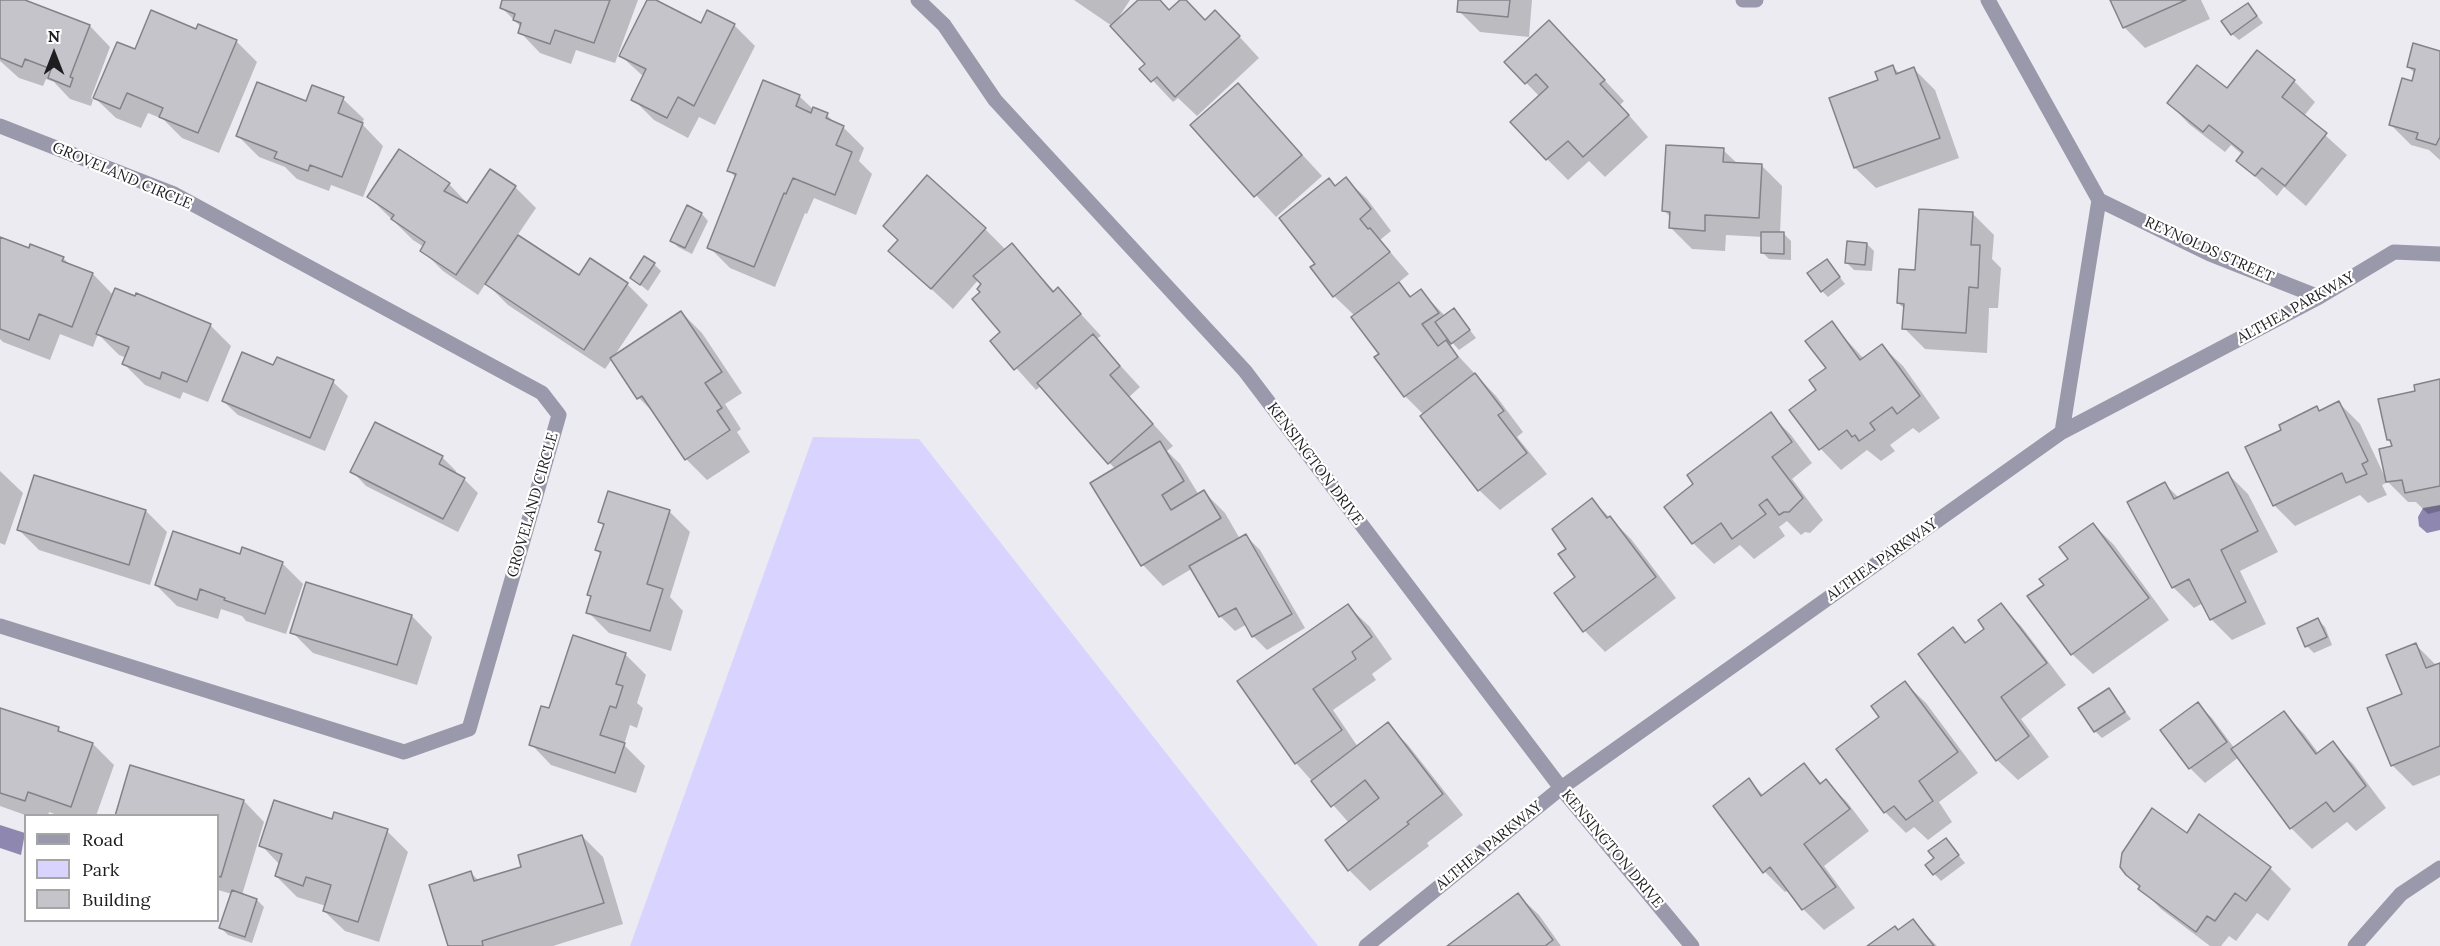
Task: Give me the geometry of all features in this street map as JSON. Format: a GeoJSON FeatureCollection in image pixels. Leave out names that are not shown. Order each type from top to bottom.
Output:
{"type":"FeatureCollection","features":[{"type":"Feature","properties":{"kind":"street","name":"KENSINGTON DRIVE"},"geometry":{"type":"LineString","coordinates":[[918,0],[944,25],[994,100],[1245,371],[1561,788],[1692,946]]}},
{"type":"Feature","properties":{"kind":"street"},"geometry":{"type":"LineString","coordinates":[[1743,0],[1756,0]]}},
{"type":"Feature","properties":{"kind":"street"},"geometry":{"type":"LineString","coordinates":[[1988,0],[2099,200],[2062,432]]}},
{"type":"Feature","properties":{"kind":"street","name":"GROVELAND CIRCLE"},"geometry":{"type":"LineString","coordinates":[[0,126],[174,194],[542,393],[559,415],[469,729],[404,752],[0,626]]}},
{"type":"Feature","properties":{"kind":"street","name":"REYNOLDS STREET"},"geometry":{"type":"LineString","coordinates":[[2099,200],[2210,254],[2319,297]]}},
{"type":"Feature","properties":{"kind":"street","name":"ALTHEA PARKWAY"},"geometry":{"type":"LineString","coordinates":[[1366,946],[1561,788],[2062,432],[2319,297],[2394,252],[2440,254]]}},
{"type":"Feature","properties":{"kind":"street"},"geometry":{"type":"LineString","coordinates":[[2355,946],[2401,894],[2440,868]]}},
{"type":"Feature","properties":{"kind":"green space"},"geometry":{"type":"Polygon","coordinates":[[[813,437],[919,439],[1318,946],[630,946],[813,437]]]}},
{"type":"Feature","properties":{"kind":"shaded area"},"geometry":{"type":"Polygon","coordinates":[[[2440,505],[2440,530],[2427,533],[2419,526],[2418,517],[2423,508],[2440,505]]]}},
{"type":"Feature","properties":{"kind":"shaded area"},"geometry":{"type":"Polygon","coordinates":[[[0,825],[24,833],[21,855],[0,848],[0,825]]]}},
{"type":"Feature","properties":{"kind":"building"},"geometry":{"type":"Polygon","coordinates":[[[0,0],[25,0],[90,25],[70,77],[73,78],[70,87],[48,78],[51,69],[25,59],[22,67],[0,58],[0,0]]]}},
{"type":"Feature","properties":{"kind":"building"},"geometry":{"type":"Polygon","coordinates":[[[502,0],[610,0],[594,43],[555,30],[550,44],[518,33],[521,23],[513,20],[515,14],[500,8],[502,0]]]}},
{"type":"Feature","properties":{"kind":"building"},"geometry":{"type":"Polygon","coordinates":[[[647,0],[656,0],[701,23],[707,10],[735,24],[694,106],[678,97],[667,118],[631,100],[646,69],[619,56],[647,0]]]}},
{"type":"Feature","properties":{"kind":"building"},"geometry":{"type":"Polygon","coordinates":[[[1138,0],[1160,0],[1169,10],[1180,0],[1186,0],[1205,20],[1215,10],[1240,36],[1175,97],[1157,77],[1151,82],[1139,69],[1145,64],[1110,26],[1138,0]]]}},
{"type":"Feature","properties":{"kind":"building"},"geometry":{"type":"Polygon","coordinates":[[[1458,0],[1510,0],[1508,17],[1457,12],[1458,0]]]}},
{"type":"Feature","properties":{"kind":"building"},"geometry":{"type":"Polygon","coordinates":[[[2110,0],[2186,0],[2123,28],[2110,0]]]}},
{"type":"Feature","properties":{"kind":"building"},"geometry":{"type":"Polygon","coordinates":[[[2248,3],[2257,16],[2231,35],[2221,21],[2248,3]]]}},
{"type":"Feature","properties":{"kind":"building"},"geometry":{"type":"Polygon","coordinates":[[[151,10],[196,29],[198,24],[237,40],[198,133],[159,117],[163,108],[127,93],[120,109],[93,98],[117,42],[135,49],[151,10]]]}},
{"type":"Feature","properties":{"kind":"building"},"geometry":{"type":"Polygon","coordinates":[[[1549,20],[1605,80],[1600,84],[1629,115],[1583,157],[1568,141],[1546,160],[1510,122],[1548,87],[1536,74],[1525,84],[1504,62],[1549,20]]]}},
{"type":"Feature","properties":{"kind":"building"},"geometry":{"type":"Polygon","coordinates":[[[2413,43],[2440,51],[2440,137],[2436,145],[2416,139],[2418,133],[2389,125],[2402,78],[2412,81],[2415,69],[2407,67],[2413,43]]]}},
{"type":"Feature","properties":{"kind":"building"},"geometry":{"type":"Polygon","coordinates":[[[2257,50],[2295,80],[2282,97],[2327,133],[2285,186],[2262,168],[2255,176],[2236,161],[2243,152],[2209,125],[2203,132],[2167,103],[2197,65],[2227,88],[2257,50]]]}},
{"type":"Feature","properties":{"kind":"building"},"geometry":{"type":"Polygon","coordinates":[[[1893,65],[1896,74],[1914,67],[1940,138],[1854,168],[1829,98],[1878,80],[1875,72],[1893,65]]]}},
{"type":"Feature","properties":{"kind":"building"},"geometry":{"type":"Polygon","coordinates":[[[763,80],[800,95],[796,106],[811,113],[813,107],[828,113],[826,118],[844,126],[836,145],[852,152],[835,195],[793,178],[786,194],[784,193],[754,267],[707,248],[736,174],[727,171],[763,80]]]}},
{"type":"Feature","properties":{"kind":"building"},"geometry":{"type":"Polygon","coordinates":[[[257,82],[306,101],[312,85],[344,97],[338,113],[363,123],[342,177],[310,165],[308,171],[274,158],[277,152],[236,136],[257,82]]]}},
{"type":"Feature","properties":{"kind":"building"},"geometry":{"type":"Polygon","coordinates":[[[1238,83],[1302,155],[1254,197],[1190,125],[1238,83]]]}},
{"type":"Feature","properties":{"kind":"building"},"geometry":{"type":"Polygon","coordinates":[[[1666,145],[1724,148],[1723,162],[1762,164],[1759,218],[1705,215],[1705,231],[1669,228],[1670,212],[1662,211],[1666,145]]]}},
{"type":"Feature","properties":{"kind":"building"},"geometry":{"type":"Polygon","coordinates":[[[399,149],[450,183],[444,191],[467,203],[490,169],[516,186],[456,275],[420,251],[425,242],[391,219],[394,215],[367,197],[399,149]]]}},
{"type":"Feature","properties":{"kind":"building"},"geometry":{"type":"Polygon","coordinates":[[[927,175],[986,228],[931,289],[888,251],[898,240],[883,226],[927,175]]]}},
{"type":"Feature","properties":{"kind":"building"},"geometry":{"type":"Polygon","coordinates":[[[1346,177],[1371,209],[1360,219],[1390,252],[1333,297],[1310,267],[1315,264],[1279,218],[1329,178],[1335,186],[1346,177]]]}},
{"type":"Feature","properties":{"kind":"building"},"geometry":{"type":"Polygon","coordinates":[[[687,205],[702,213],[685,248],[670,241],[687,205]]]}},
{"type":"Feature","properties":{"kind":"building"},"geometry":{"type":"Polygon","coordinates":[[[1919,209],[1973,212],[1971,245],[1980,245],[1978,288],[1969,287],[1966,333],[1902,329],[1904,304],[1897,303],[1899,269],[1915,270],[1919,209]]]}},
{"type":"Feature","properties":{"kind":"building"},"geometry":{"type":"Polygon","coordinates":[[[1761,232],[1784,232],[1784,254],[1761,253],[1761,232]]]}},
{"type":"Feature","properties":{"kind":"building"},"geometry":{"type":"Polygon","coordinates":[[[518,235],[579,275],[590,258],[628,283],[584,350],[485,284],[518,235]]]}},
{"type":"Feature","properties":{"kind":"building"},"geometry":{"type":"Polygon","coordinates":[[[0,237],[29,248],[30,244],[64,257],[62,261],[93,273],[72,327],[39,314],[29,340],[0,329],[0,237]]]}},
{"type":"Feature","properties":{"kind":"building"},"geometry":{"type":"Polygon","coordinates":[[[1847,241],[1867,243],[1865,265],[1845,263],[1847,241]]]}},
{"type":"Feature","properties":{"kind":"building"},"geometry":{"type":"Polygon","coordinates":[[[1012,243],[1053,292],[1058,287],[1081,314],[1014,370],[990,341],[1000,332],[972,299],[980,292],[977,289],[981,284],[973,276],[1012,243]]]}},
{"type":"Feature","properties":{"kind":"building"},"geometry":{"type":"Polygon","coordinates":[[[644,256],[655,263],[640,285],[630,278],[644,256]]]}},
{"type":"Feature","properties":{"kind":"building"},"geometry":{"type":"Polygon","coordinates":[[[1827,259],[1840,277],[1821,292],[1807,273],[1827,259]]]}},
{"type":"Feature","properties":{"kind":"building"},"geometry":{"type":"Polygon","coordinates":[[[1399,282],[1410,297],[1421,289],[1439,313],[1422,324],[1438,346],[1446,340],[1458,357],[1404,397],[1374,357],[1379,354],[1351,317],[1399,282]]]}},
{"type":"Feature","properties":{"kind":"building"},"geometry":{"type":"Polygon","coordinates":[[[115,288],[135,296],[136,293],[211,324],[187,382],[162,372],[160,379],[122,364],[129,347],[96,334],[115,288]]]}},
{"type":"Feature","properties":{"kind":"building"},"geometry":{"type":"Polygon","coordinates":[[[1454,308],[1470,330],[1451,344],[1435,322],[1454,308]]]}},
{"type":"Feature","properties":{"kind":"building"},"geometry":{"type":"Polygon","coordinates":[[[681,311],[722,372],[705,383],[722,408],[717,411],[730,430],[685,460],[642,396],[637,399],[610,358],[681,311]]]}},
{"type":"Feature","properties":{"kind":"building"},"geometry":{"type":"Polygon","coordinates":[[[1832,321],[1860,360],[1882,344],[1920,396],[1897,414],[1892,407],[1870,423],[1875,430],[1859,441],[1847,430],[1819,450],[1789,410],[1816,390],[1809,380],[1826,368],[1805,341],[1832,321]]]}},
{"type":"Feature","properties":{"kind":"building"},"geometry":{"type":"Polygon","coordinates":[[[1093,334],[1120,366],[1110,375],[1153,424],[1108,464],[1037,383],[1093,334]]]}},
{"type":"Feature","properties":{"kind":"building"},"geometry":{"type":"Polygon","coordinates":[[[242,352],[273,365],[277,357],[334,380],[310,438],[222,401],[242,352]]]}},
{"type":"Feature","properties":{"kind":"building"},"geometry":{"type":"Polygon","coordinates":[[[1475,373],[1504,411],[1498,415],[1527,453],[1478,491],[1420,416],[1475,373]]]}},
{"type":"Feature","properties":{"kind":"building"},"geometry":{"type":"Polygon","coordinates":[[[2440,379],[2440,486],[2405,493],[2402,480],[2386,482],[2379,449],[2392,446],[2390,440],[2387,440],[2378,399],[2415,391],[2414,385],[2440,379]]]}},
{"type":"Feature","properties":{"kind":"building"},"geometry":{"type":"Polygon","coordinates":[[[2339,401],[2368,461],[2362,464],[2367,474],[2346,483],[2342,473],[2273,506],[2245,447],[2281,430],[2279,425],[2317,406],[2319,411],[2339,401]]]}},
{"type":"Feature","properties":{"kind":"building"},"geometry":{"type":"Polygon","coordinates":[[[1771,412],[1792,442],[1772,457],[1803,498],[1789,512],[1779,515],[1767,499],[1759,505],[1766,514],[1732,539],[1721,523],[1692,544],[1664,507],[1693,484],[1687,475],[1771,412]]]}},
{"type":"Feature","properties":{"kind":"building"},"geometry":{"type":"Polygon","coordinates":[[[375,422],[443,456],[439,464],[465,478],[443,519],[350,472],[375,422]]]}},
{"type":"Feature","properties":{"kind":"building"},"geometry":{"type":"Polygon","coordinates":[[[1160,441],[1184,481],[1162,495],[1171,510],[1204,490],[1221,518],[1141,566],[1090,483],[1160,441]]]}},
{"type":"Feature","properties":{"kind":"building"},"geometry":{"type":"Polygon","coordinates":[[[2228,472],[2258,531],[2221,550],[2246,602],[2210,620],[2189,579],[2172,588],[2127,502],[2165,482],[2174,499],[2228,472]]]}},
{"type":"Feature","properties":{"kind":"building"},"geometry":{"type":"Polygon","coordinates":[[[34,475],[146,510],[129,565],[17,530],[34,475]]]}},
{"type":"Feature","properties":{"kind":"building"},"geometry":{"type":"Polygon","coordinates":[[[608,491],[670,510],[647,584],[663,589],[650,631],[586,613],[591,596],[587,595],[601,552],[595,550],[604,524],[598,522],[608,491]]]}},
{"type":"Feature","properties":{"kind":"building"},"geometry":{"type":"Polygon","coordinates":[[[1592,498],[1607,518],[1610,516],[1656,577],[1583,632],[1554,593],[1575,577],[1558,554],[1566,549],[1552,529],[1592,498]]]}},
{"type":"Feature","properties":{"kind":"building"},"geometry":{"type":"Polygon","coordinates":[[[2093,523],[2149,598],[2071,655],[2027,596],[2044,585],[2039,579],[2068,559],[2059,547],[2093,523]]]}},
{"type":"Feature","properties":{"kind":"building"},"geometry":{"type":"Polygon","coordinates":[[[173,531],[240,554],[242,547],[283,562],[265,614],[200,589],[197,600],[155,585],[173,531]]]}},
{"type":"Feature","properties":{"kind":"building"},"geometry":{"type":"Polygon","coordinates":[[[1246,534],[1292,614],[1252,637],[1236,608],[1219,617],[1189,566],[1246,534]]]}},
{"type":"Feature","properties":{"kind":"building"},"geometry":{"type":"Polygon","coordinates":[[[306,582],[412,615],[397,665],[290,633],[306,582]]]}},
{"type":"Feature","properties":{"kind":"building"},"geometry":{"type":"Polygon","coordinates":[[[2001,603],[2047,663],[2001,697],[2029,736],[1996,761],[1918,654],[1953,627],[1965,643],[1984,629],[1978,620],[2001,603]]]}},
{"type":"Feature","properties":{"kind":"building"},"geometry":{"type":"Polygon","coordinates":[[[1348,604],[1372,637],[1352,652],[1356,659],[1313,689],[1342,730],[1295,764],[1237,681],[1348,604]]]}},
{"type":"Feature","properties":{"kind":"building"},"geometry":{"type":"Polygon","coordinates":[[[2318,618],[2327,637],[2305,647],[2297,628],[2318,618]]]}},
{"type":"Feature","properties":{"kind":"building"},"geometry":{"type":"Polygon","coordinates":[[[573,635],[626,653],[616,684],[623,686],[616,708],[610,706],[600,735],[625,743],[615,773],[529,745],[541,706],[549,708],[573,635]]]}},
{"type":"Feature","properties":{"kind":"building"},"geometry":{"type":"Polygon","coordinates":[[[2416,643],[2426,668],[2440,663],[2440,746],[2391,766],[2367,708],[2402,694],[2386,655],[2416,643]]]}},
{"type":"Feature","properties":{"kind":"building"},"geometry":{"type":"Polygon","coordinates":[[[1905,681],[1958,752],[1919,781],[1933,801],[1906,820],[1894,806],[1884,813],[1836,749],[1879,717],[1871,706],[1905,681]]]}},
{"type":"Feature","properties":{"kind":"building"},"geometry":{"type":"Polygon","coordinates":[[[2109,688],[2125,712],[2094,732],[2078,708],[2109,688]]]}},
{"type":"Feature","properties":{"kind":"building"},"geometry":{"type":"Polygon","coordinates":[[[2198,702],[2227,742],[2189,769],[2160,730],[2198,702]]]}},
{"type":"Feature","properties":{"kind":"building"},"geometry":{"type":"Polygon","coordinates":[[[0,708],[59,727],[58,731],[93,743],[71,807],[28,792],[25,801],[0,793],[0,708]]]}},
{"type":"Feature","properties":{"kind":"building"},"geometry":{"type":"Polygon","coordinates":[[[2284,711],[2316,754],[2333,741],[2366,786],[2334,812],[2326,802],[2290,829],[2231,749],[2284,711]]]}},
{"type":"Feature","properties":{"kind":"building"},"geometry":{"type":"Polygon","coordinates":[[[1388,722],[1443,794],[1407,822],[1409,824],[1348,871],[1325,840],[1379,798],[1365,780],[1331,807],[1311,781],[1388,722]]]}},
{"type":"Feature","properties":{"kind":"building"},"geometry":{"type":"Polygon","coordinates":[[[1804,763],[1820,784],[1826,779],[1850,809],[1804,844],[1836,887],[1802,910],[1770,867],[1763,873],[1713,806],[1749,778],[1761,796],[1804,763]]]}},
{"type":"Feature","properties":{"kind":"building"},"geometry":{"type":"Polygon","coordinates":[[[130,765],[244,800],[221,877],[219,876],[219,814],[116,814],[130,765]]]}},
{"type":"Feature","properties":{"kind":"building"},"geometry":{"type":"Polygon","coordinates":[[[274,800],[332,819],[334,812],[388,829],[358,922],[323,911],[331,885],[306,877],[303,886],[275,876],[282,854],[259,846],[274,800]]]}},
{"type":"Feature","properties":{"kind":"building"},"geometry":{"type":"Polygon","coordinates":[[[2152,808],[2187,833],[2199,814],[2271,867],[2246,901],[2235,893],[2215,921],[2207,916],[2196,932],[2138,889],[2140,886],[2120,867],[2122,853],[2152,808]]]}},
{"type":"Feature","properties":{"kind":"building"},"geometry":{"type":"Polygon","coordinates":[[[582,835],[604,903],[482,941],[483,946],[448,946],[429,885],[471,871],[474,881],[521,867],[518,855],[582,835]]]}},
{"type":"Feature","properties":{"kind":"building"},"geometry":{"type":"Polygon","coordinates":[[[1946,838],[1959,855],[1933,875],[1925,865],[1934,858],[1928,851],[1946,838]]]}},
{"type":"Feature","properties":{"kind":"building"},"geometry":{"type":"Polygon","coordinates":[[[232,890],[257,899],[245,937],[219,928],[232,890]]]}},
{"type":"Feature","properties":{"kind":"building"},"geometry":{"type":"Polygon","coordinates":[[[1518,893],[1553,940],[1545,946],[1447,946],[1518,893]]]}},
{"type":"Feature","properties":{"kind":"building"},"geometry":{"type":"Polygon","coordinates":[[[1913,919],[1934,946],[1867,946],[1895,926],[1898,930],[1913,919]]]}}]}
